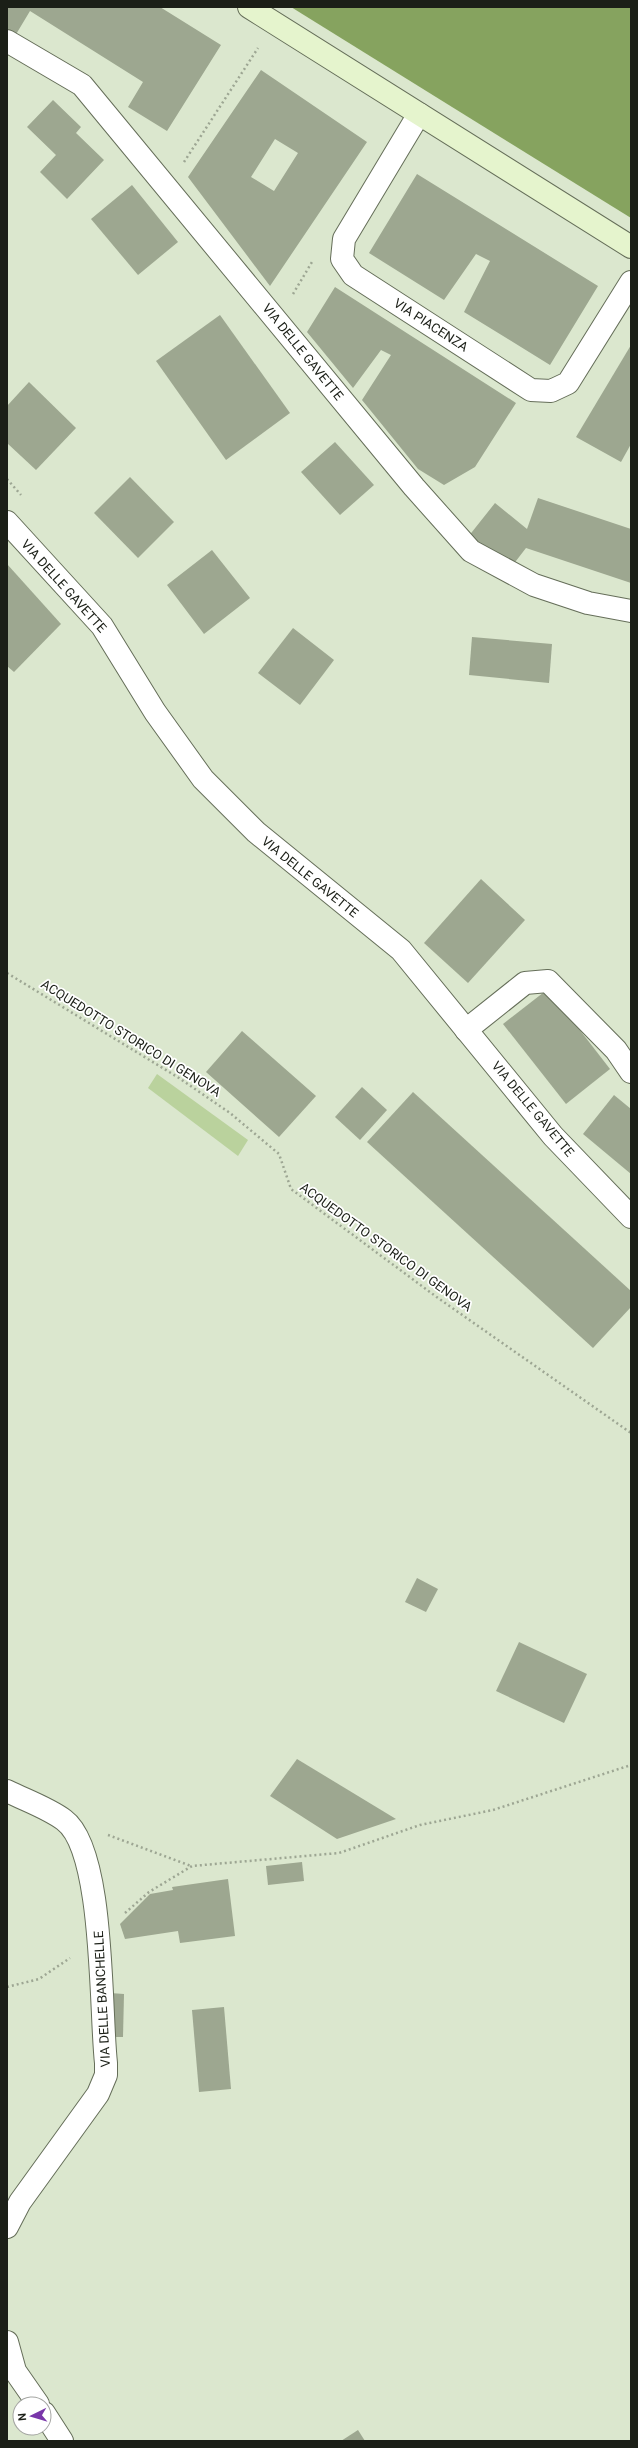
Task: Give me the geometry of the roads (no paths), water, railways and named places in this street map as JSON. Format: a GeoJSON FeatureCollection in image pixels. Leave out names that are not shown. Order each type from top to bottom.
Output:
{"type":"FeatureCollection","features":[{"type":"Feature","properties":{"kind":"main road"},"geometry":{"type":"LineString","coordinates":[[248,7],[631,247]]}},
{"type":"Feature","properties":{"kind":"street","name":"VIA DELLE GAVETTE"},"geometry":{"type":"LineString","coordinates":[[7,41],[82,85],[414,487],[471,550],[534,586],[588,603],[631,611]]}},
{"type":"Feature","properties":{"kind":"street","name":"VIA PIACENZA"},"geometry":{"type":"LineString","coordinates":[[418,114],[344,239],[342,259],[353,275],[531,390],[551,391],[568,383],[631,282]]}},
{"type":"Feature","properties":{"kind":"street","name":"VIA DELLE GAVETTE"},"geometry":{"type":"LineString","coordinates":[[7,522],[102,626],[155,712],[203,780],[256,832],[401,950],[554,1136],[631,1217]]}},
{"type":"Feature","properties":{"kind":"street"},"geometry":{"type":"LineString","coordinates":[[466,1030],[525,983],[548,981],[624,1047],[631,1072]]}},
{"type":"Feature","properties":{"kind":"street","name":"VIA DELLE BANCHELLE"},"geometry":{"type":"LineString","coordinates":[[7,1792],[64,1820],[73,1829],[86,1859],[100,1937],[106,2062],[103,2086],[75,2129],[20,2202],[7,2227]]}},
{"type":"Feature","properties":{"kind":"street"},"geometry":{"type":"LineString","coordinates":[[7,2342],[15,2371],[32,2396]]}},
{"type":"Feature","properties":{"kind":"street"},"geometry":{"type":"LineString","coordinates":[[52,2425],[62,2441]]}}]}
